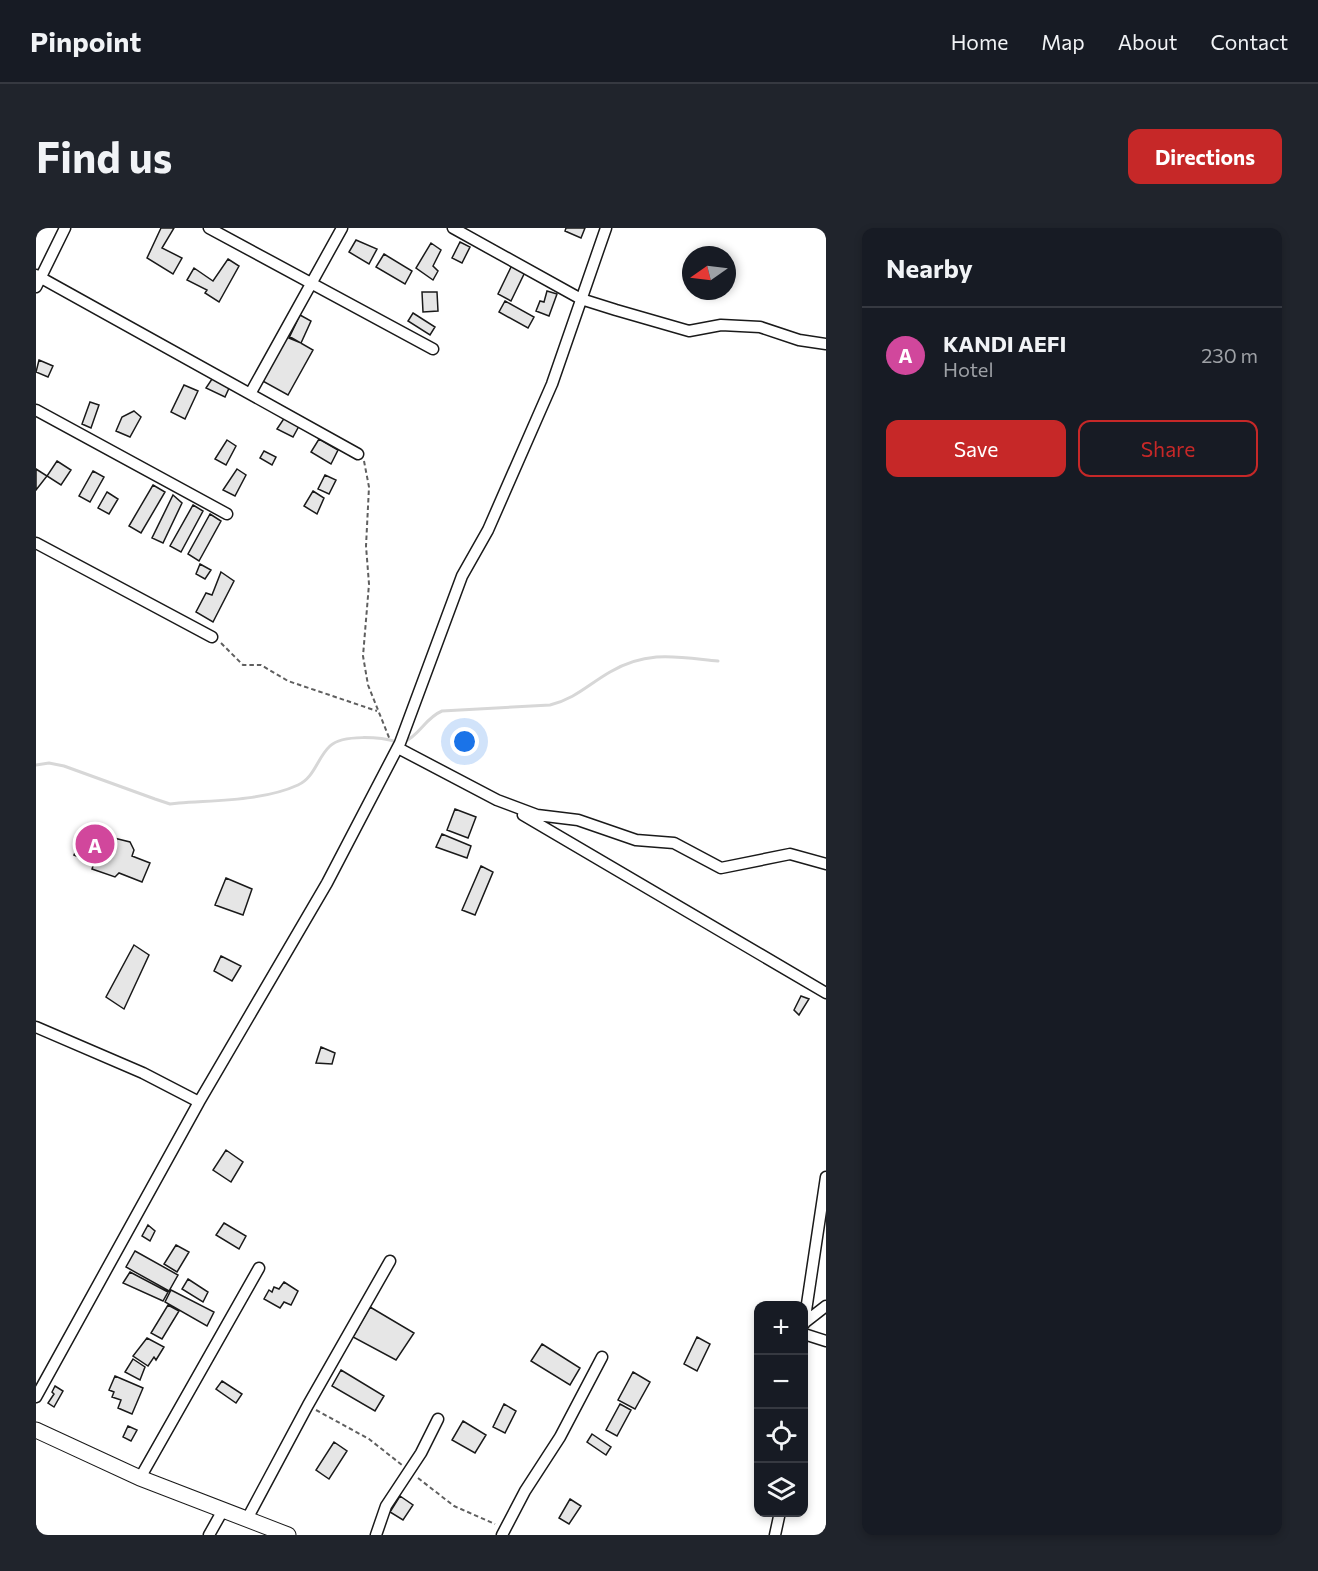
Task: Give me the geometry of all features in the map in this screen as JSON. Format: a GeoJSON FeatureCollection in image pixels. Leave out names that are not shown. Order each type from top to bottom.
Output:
{"type":"FeatureCollection","features":[{"type":"Feature","properties":{"kind":"main road"},"geometry":{"type":"LineString","coordinates":[[36,1430],[140,1478],[288,1535]]}},
{"type":"Feature","properties":{"kind":"street"},"geometry":{"type":"LineString","coordinates":[[65,228],[38,280],[358,454]]}},
{"type":"Feature","properties":{"kind":"street"},"geometry":{"type":"LineString","coordinates":[[209,228],[433,349]]}},
{"type":"Feature","properties":{"kind":"street"},"geometry":{"type":"LineString","coordinates":[[250,394],[342,228]]}},
{"type":"Feature","properties":{"kind":"street"},"geometry":{"type":"LineString","coordinates":[[453,228],[581,299],[689,331],[721,325],[760,327],[800,340],[826,344]]}},
{"type":"Feature","properties":{"kind":"street"},"geometry":{"type":"LineString","coordinates":[[36,1397],[199,1102],[298,934],[397,750],[462,576],[488,530],[552,384],[606,228]]}},
{"type":"Feature","properties":{"kind":"street"},"geometry":{"type":"LineString","coordinates":[[36,410],[227,514]]}},
{"type":"Feature","properties":{"kind":"street"},"geometry":{"type":"LineString","coordinates":[[36,543],[212,638]]}},
{"type":"Feature","properties":{"kind":"street"},"geometry":{"type":"LineString","coordinates":[[397,750],[497,800],[826,993]]}},
{"type":"Feature","properties":{"kind":"street"},"geometry":{"type":"LineString","coordinates":[[497,800],[537,815],[578,820],[636,840],[674,843],[722,868],[790,854],[826,864]]}},
{"type":"Feature","properties":{"kind":"street"},"geometry":{"type":"LineString","coordinates":[[36,1027],[144,1073],[199,1102]]}},
{"type":"Feature","properties":{"kind":"street"},"geometry":{"type":"LineString","coordinates":[[807,1301],[826,1177]]}},
{"type":"Feature","properties":{"kind":"street"},"geometry":{"type":"LineString","coordinates":[[247,1519],[308,1405],[390,1261]]}},
{"type":"Feature","properties":{"kind":"street"},"geometry":{"type":"LineString","coordinates":[[140,1478],[259,1268]]}},
{"type":"Feature","properties":{"kind":"street"},"geometry":{"type":"LineString","coordinates":[[808,1321],[826,1306]]}},
{"type":"Feature","properties":{"kind":"street"},"geometry":{"type":"LineString","coordinates":[[808,1335],[826,1341]]}},
{"type":"Feature","properties":{"kind":"street"},"geometry":{"type":"LineString","coordinates":[[502,1535],[525,1491],[560,1437],[602,1357]]}},
{"type":"Feature","properties":{"kind":"street"},"geometry":{"type":"LineString","coordinates":[[376,1535],[386,1506],[421,1454],[438,1419]]}},
{"type":"Feature","properties":{"kind":"street"},"geometry":{"type":"LineString","coordinates":[[209,1535],[223,1510]]}},
{"type":"Feature","properties":{"kind":"street"},"geometry":{"type":"LineString","coordinates":[[775,1535],[779,1517]]}},
{"type":"Feature","properties":{"kind":"path"},"geometry":{"type":"LineString","coordinates":[[358,454],[366,464],[369,487],[366,546],[369,584],[363,656],[377,711],[397,750]]}},
{"type":"Feature","properties":{"kind":"path"},"geometry":{"type":"LineString","coordinates":[[212,638],[225,646],[243,665],[261,665],[288,681],[377,711]]}},
{"type":"Feature","properties":{"kind":"building"},"geometry":{"type":"Polygon","coordinates":[[[161,228],[174,228],[162,248],[182,258],[173,274],[147,258],[161,228]]]}},
{"type":"Feature","properties":{"kind":"building"},"geometry":{"type":"Polygon","coordinates":[[[566,228],[585,228],[581,238],[565,231],[566,228]]]}},
{"type":"Feature","properties":{"kind":"building"},"geometry":{"type":"Polygon","coordinates":[[[356,240],[377,249],[369,264],[349,252],[356,240]]]}},
{"type":"Feature","properties":{"kind":"building"},"geometry":{"type":"Polygon","coordinates":[[[460,242],[470,247],[462,263],[452,258],[460,242]]]}},
{"type":"Feature","properties":{"kind":"building"},"geometry":{"type":"Polygon","coordinates":[[[431,243],[441,250],[433,266],[438,271],[433,280],[416,268],[431,243]]]}},
{"type":"Feature","properties":{"kind":"building"},"geometry":{"type":"Polygon","coordinates":[[[384,254],[412,271],[405,284],[376,267],[384,254]]]}},
{"type":"Feature","properties":{"kind":"building"},"geometry":{"type":"Polygon","coordinates":[[[228,259],[239,266],[219,302],[205,293],[207,290],[187,280],[194,268],[213,281],[228,259]]]}},
{"type":"Feature","properties":{"kind":"building"},"geometry":{"type":"Polygon","coordinates":[[[512,265],[525,272],[511,301],[498,294],[512,265]]]}},
{"type":"Feature","properties":{"kind":"building"},"geometry":{"type":"Polygon","coordinates":[[[547,291],[557,294],[549,316],[536,311],[540,301],[544,302],[547,291]]]}},
{"type":"Feature","properties":{"kind":"building"},"geometry":{"type":"Polygon","coordinates":[[[422,292],[437,292],[438,311],[423,312],[422,292]]]}},
{"type":"Feature","properties":{"kind":"building"},"geometry":{"type":"Polygon","coordinates":[[[505,301],[534,317],[528,328],[499,312],[505,301]]]}},
{"type":"Feature","properties":{"kind":"building"},"geometry":{"type":"Polygon","coordinates":[[[413,313],[435,327],[430,335],[408,321],[413,313]]]}},
{"type":"Feature","properties":{"kind":"building"},"geometry":{"type":"Polygon","coordinates":[[[300,315],[311,321],[301,343],[289,338],[300,315]]]}},
{"type":"Feature","properties":{"kind":"building"},"geometry":{"type":"Polygon","coordinates":[[[285,334],[313,350],[288,395],[259,379],[285,334]]]}},
{"type":"Feature","properties":{"kind":"building"},"geometry":{"type":"Polygon","coordinates":[[[39,360],[53,366],[48,377],[36,372],[39,360]]]}},
{"type":"Feature","properties":{"kind":"building"},"geometry":{"type":"Polygon","coordinates":[[[214,376],[230,386],[225,397],[206,388],[214,376]]]}},
{"type":"Feature","properties":{"kind":"building"},"geometry":{"type":"Polygon","coordinates":[[[184,385],[198,391],[185,419],[171,412],[184,385]]]}},
{"type":"Feature","properties":{"kind":"building"},"geometry":{"type":"Polygon","coordinates":[[[90,402],[99,405],[91,428],[82,424],[90,402]]]}},
{"type":"Feature","properties":{"kind":"building"},"geometry":{"type":"Polygon","coordinates":[[[134,411],[141,417],[130,437],[116,431],[122,417],[134,411]]]}},
{"type":"Feature","properties":{"kind":"building"},"geometry":{"type":"Polygon","coordinates":[[[285,417],[299,426],[293,437],[277,429],[285,417]]]}},
{"type":"Feature","properties":{"kind":"building"},"geometry":{"type":"Polygon","coordinates":[[[319,439],[338,450],[331,464],[311,452],[319,439]]]}},
{"type":"Feature","properties":{"kind":"building"},"geometry":{"type":"Polygon","coordinates":[[[227,440],[236,446],[226,465],[215,459],[227,440]]]}},
{"type":"Feature","properties":{"kind":"building"},"geometry":{"type":"Polygon","coordinates":[[[264,451],[276,457],[272,465],[260,458],[264,451]]]}},
{"type":"Feature","properties":{"kind":"building"},"geometry":{"type":"Polygon","coordinates":[[[57,461],[71,470],[61,485],[47,476],[57,461]]]}},
{"type":"Feature","properties":{"kind":"building"},"geometry":{"type":"Polygon","coordinates":[[[36,469],[47,476],[36,490],[36,469]]]}},
{"type":"Feature","properties":{"kind":"building"},"geometry":{"type":"Polygon","coordinates":[[[237,469],[246,475],[235,496],[223,490],[237,469]]]}},
{"type":"Feature","properties":{"kind":"building"},"geometry":{"type":"Polygon","coordinates":[[[93,471],[104,477],[90,502],[79,496],[93,471]]]}},
{"type":"Feature","properties":{"kind":"building"},"geometry":{"type":"Polygon","coordinates":[[[325,475],[336,480],[329,494],[318,489],[325,475]]]}},
{"type":"Feature","properties":{"kind":"building"},"geometry":{"type":"Polygon","coordinates":[[[153,485],[165,492],[141,533],[129,526],[153,485]]]}},
{"type":"Feature","properties":{"kind":"building"},"geometry":{"type":"Polygon","coordinates":[[[313,491],[324,498],[317,514],[304,506],[313,491]]]}},
{"type":"Feature","properties":{"kind":"building"},"geometry":{"type":"Polygon","coordinates":[[[107,492],[118,499],[109,514],[98,508],[107,492]]]}},
{"type":"Feature","properties":{"kind":"building"},"geometry":{"type":"Polygon","coordinates":[[[173,495],[182,503],[163,543],[152,538],[173,495]]]}},
{"type":"Feature","properties":{"kind":"building"},"geometry":{"type":"Polygon","coordinates":[[[193,505],[203,511],[181,552],[170,546],[193,505]]]}},
{"type":"Feature","properties":{"kind":"building"},"geometry":{"type":"Polygon","coordinates":[[[210,514],[221,521],[199,561],[188,554],[210,514]]]}},
{"type":"Feature","properties":{"kind":"building"},"geometry":{"type":"Polygon","coordinates":[[[200,564],[211,570],[205,579],[196,574],[200,564]]]}},
{"type":"Feature","properties":{"kind":"building"},"geometry":{"type":"Polygon","coordinates":[[[221,572],[234,581],[213,622],[196,612],[206,593],[212,595],[221,572]]]}},
{"type":"Feature","properties":{"kind":"building"},"geometry":{"type":"Polygon","coordinates":[[[455,809],[476,817],[468,838],[447,830],[455,809]]]}},
{"type":"Feature","properties":{"kind":"building"},"geometry":{"type":"Polygon","coordinates":[[[442,834],[471,846],[467,858],[436,847],[442,834]]]}},
{"type":"Feature","properties":{"kind":"building"},"geometry":{"type":"Polygon","coordinates":[[[82,835],[98,842],[110,837],[130,842],[134,850],[132,856],[150,863],[142,882],[119,873],[115,877],[92,869],[94,863],[74,855],[82,835]]]}},
{"type":"Feature","properties":{"kind":"building"},"geometry":{"type":"Polygon","coordinates":[[[481,866],[493,872],[475,915],[462,910],[481,866]]]}},
{"type":"Feature","properties":{"kind":"building"},"geometry":{"type":"Polygon","coordinates":[[[226,878],[252,889],[243,915],[215,905],[226,878]]]}},
{"type":"Feature","properties":{"kind":"building"},"geometry":{"type":"Polygon","coordinates":[[[134,945],[149,955],[124,1009],[106,997],[134,945]]]}},
{"type":"Feature","properties":{"kind":"building"},"geometry":{"type":"Polygon","coordinates":[[[221,956],[241,966],[232,981],[214,971],[221,956]]]}},
{"type":"Feature","properties":{"kind":"building"},"geometry":{"type":"Polygon","coordinates":[[[801,996],[809,999],[799,1015],[794,1010],[801,996]]]}},
{"type":"Feature","properties":{"kind":"building"},"geometry":{"type":"Polygon","coordinates":[[[321,1047],[335,1053],[332,1064],[316,1063],[321,1047]]]}},
{"type":"Feature","properties":{"kind":"building"},"geometry":{"type":"Polygon","coordinates":[[[226,1150],[243,1162],[231,1182],[213,1170],[226,1150]]]}},
{"type":"Feature","properties":{"kind":"building"},"geometry":{"type":"Polygon","coordinates":[[[224,1223],[246,1236],[239,1249],[216,1235],[224,1223]]]}},
{"type":"Feature","properties":{"kind":"building"},"geometry":{"type":"Polygon","coordinates":[[[148,1225],[155,1231],[150,1241],[142,1236],[148,1225]]]}},
{"type":"Feature","properties":{"kind":"building"},"geometry":{"type":"Polygon","coordinates":[[[176,1245],[189,1252],[177,1272],[164,1264],[176,1245]]]}},
{"type":"Feature","properties":{"kind":"building"},"geometry":{"type":"Polygon","coordinates":[[[135,1251],[178,1275],[169,1291],[126,1267],[135,1251]]]}},
{"type":"Feature","properties":{"kind":"building"},"geometry":{"type":"Polygon","coordinates":[[[130,1272],[168,1292],[163,1301],[123,1283],[130,1272]]]}},
{"type":"Feature","properties":{"kind":"building"},"geometry":{"type":"Polygon","coordinates":[[[188,1279],[208,1292],[203,1302],[182,1289],[188,1279]]]}},
{"type":"Feature","properties":{"kind":"building"},"geometry":{"type":"Polygon","coordinates":[[[284,1282],[298,1291],[291,1305],[284,1302],[280,1308],[264,1299],[269,1290],[272,1292],[274,1287],[279,1289],[284,1282]]]}},
{"type":"Feature","properties":{"kind":"building"},"geometry":{"type":"Polygon","coordinates":[[[171,1290],[214,1312],[207,1326],[165,1302],[171,1290]]]}},
{"type":"Feature","properties":{"kind":"building"},"geometry":{"type":"Polygon","coordinates":[[[168,1305],[179,1311],[162,1339],[151,1333],[168,1305]]]}},
{"type":"Feature","properties":{"kind":"building"},"geometry":{"type":"Polygon","coordinates":[[[370,1307],[414,1333],[396,1360],[353,1337],[370,1307]]]}},
{"type":"Feature","properties":{"kind":"building"},"geometry":{"type":"Polygon","coordinates":[[[697,1337],[710,1344],[697,1371],[684,1364],[697,1337]]]}},
{"type":"Feature","properties":{"kind":"building"},"geometry":{"type":"Polygon","coordinates":[[[147,1338],[164,1347],[156,1360],[154,1357],[148,1366],[133,1356],[147,1338]]]}},
{"type":"Feature","properties":{"kind":"building"},"geometry":{"type":"Polygon","coordinates":[[[542,1344],[580,1368],[570,1385],[531,1361],[542,1344]]]}},
{"type":"Feature","properties":{"kind":"building"},"geometry":{"type":"Polygon","coordinates":[[[133,1359],[145,1367],[140,1380],[125,1372],[133,1359]]]}},
{"type":"Feature","properties":{"kind":"building"},"geometry":{"type":"Polygon","coordinates":[[[341,1370],[384,1396],[375,1411],[332,1386],[341,1370]]]}},
{"type":"Feature","properties":{"kind":"building"},"geometry":{"type":"Polygon","coordinates":[[[633,1372],[650,1382],[635,1409],[618,1400],[633,1372]]]}},
{"type":"Feature","properties":{"kind":"building"},"geometry":{"type":"Polygon","coordinates":[[[115,1376],[143,1388],[132,1414],[118,1408],[121,1400],[112,1397],[114,1392],[109,1390],[115,1376]]]}},
{"type":"Feature","properties":{"kind":"building"},"geometry":{"type":"Polygon","coordinates":[[[222,1381],[242,1394],[236,1403],[216,1389],[222,1381]]]}},
{"type":"Feature","properties":{"kind":"building"},"geometry":{"type":"Polygon","coordinates":[[[55,1386],[63,1391],[54,1407],[48,1403],[54,1394],[52,1392],[55,1386]]]}},
{"type":"Feature","properties":{"kind":"building"},"geometry":{"type":"Polygon","coordinates":[[[504,1404],[516,1411],[505,1433],[493,1427],[504,1404]]]}},
{"type":"Feature","properties":{"kind":"building"},"geometry":{"type":"Polygon","coordinates":[[[620,1404],[631,1410],[617,1436],[606,1430],[620,1404]]]}},
{"type":"Feature","properties":{"kind":"building"},"geometry":{"type":"Polygon","coordinates":[[[463,1421],[486,1435],[475,1453],[452,1440],[463,1421]]]}},
{"type":"Feature","properties":{"kind":"building"},"geometry":{"type":"Polygon","coordinates":[[[128,1426],[137,1430],[131,1441],[123,1437],[128,1426]]]}},
{"type":"Feature","properties":{"kind":"building"},"geometry":{"type":"Polygon","coordinates":[[[592,1434],[611,1447],[606,1455],[587,1442],[592,1434]]]}},
{"type":"Feature","properties":{"kind":"building"},"geometry":{"type":"Polygon","coordinates":[[[334,1442],[347,1451],[329,1479],[316,1470],[334,1442]]]}},
{"type":"Feature","properties":{"kind":"building"},"geometry":{"type":"Polygon","coordinates":[[[400,1496],[413,1505],[403,1520],[390,1512],[400,1496]]]}},
{"type":"Feature","properties":{"kind":"building"},"geometry":{"type":"Polygon","coordinates":[[[570,1499],[581,1506],[569,1524],[559,1518],[570,1499]]]}},
{"type":"Feature","properties":{"kind":"waterway"},"geometry":{"type":"LineString","coordinates":[[404,742],[442,711],[550,705],[567,699],[610,672],[637,660],[663,657],[718,661]]}},
{"type":"Feature","properties":{"kind":"waterway"},"geometry":{"type":"LineString","coordinates":[[36,765],[49,763],[64,766],[170,804],[240,799],[270,794],[304,782],[326,751],[336,742],[353,738],[397,742]]}},
{"type":"Feature","properties":{"kind":"place","name":"KANDI AEFI"},"geometry":{"type":"Point","coordinates":[95,844]}}]}
